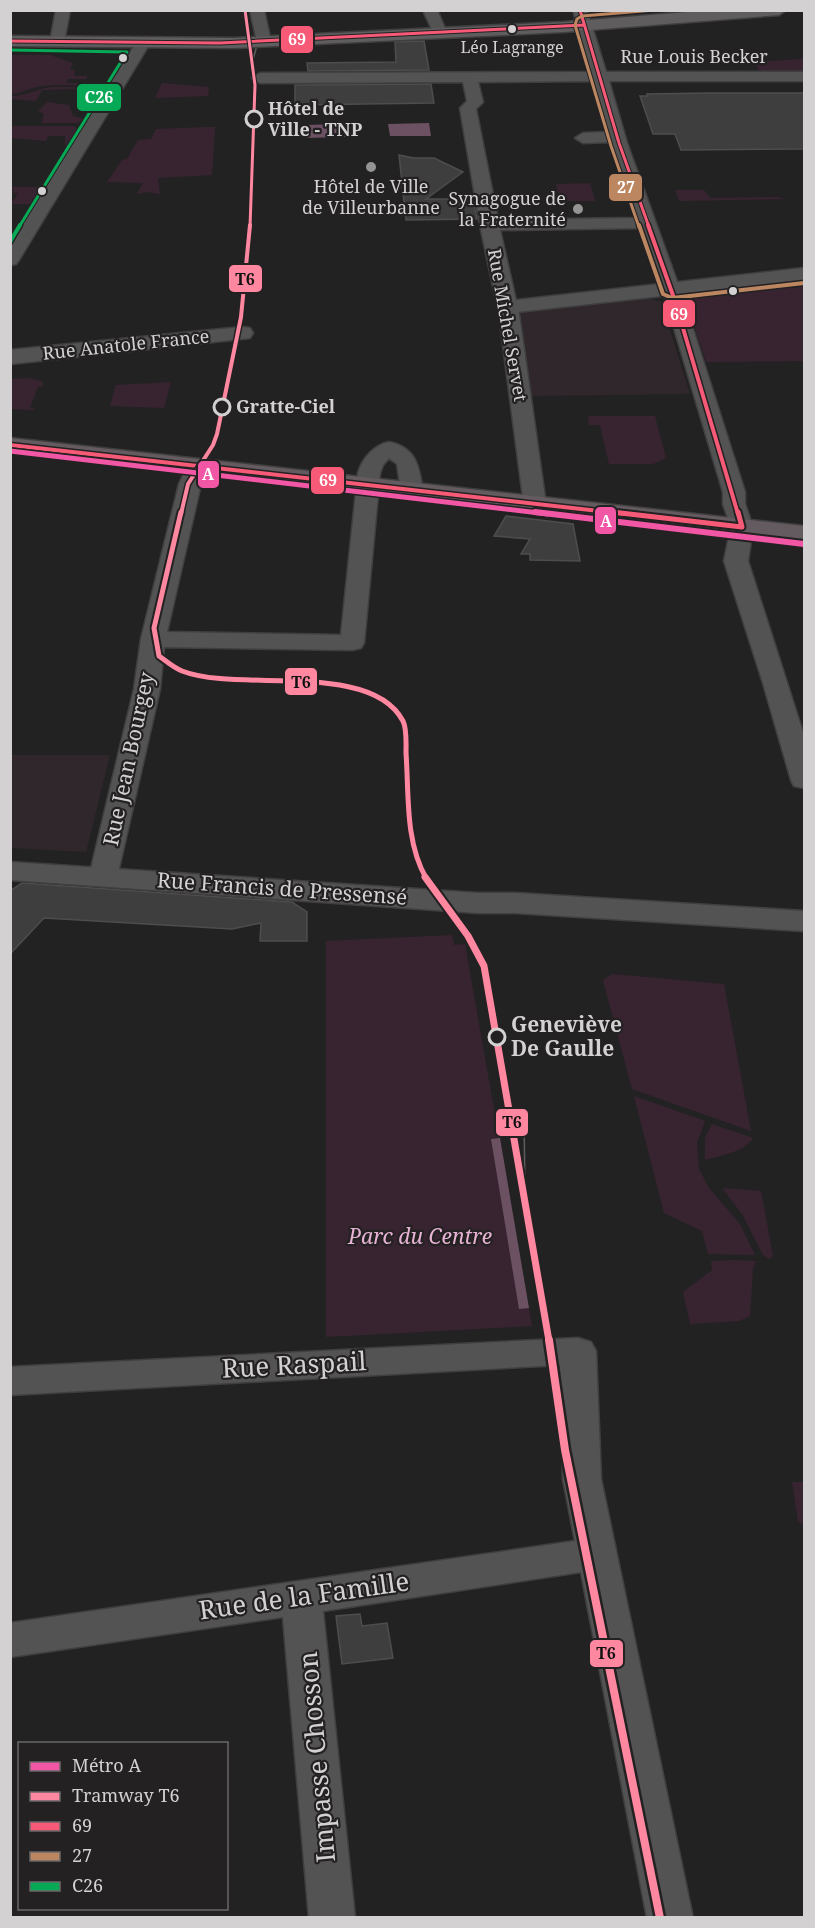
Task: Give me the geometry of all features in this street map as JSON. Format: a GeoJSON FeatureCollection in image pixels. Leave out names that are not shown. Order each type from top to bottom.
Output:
{"type":"FeatureCollection","features":[{"type":"Feature","properties":{"kind":"main road"},"geometry":{"type":"LineString","coordinates":[[10,41],[264,42],[440,33],[582,18],[779,10]]}},
{"type":"Feature","properties":{"kind":"main road"},"geometry":{"type":"LineString","coordinates":[[10,445],[804,534]]}},
{"type":"Feature","properties":{"kind":"street"},"geometry":{"type":"LineString","coordinates":[[57,42],[63,10]]}},
{"type":"Feature","properties":{"kind":"street"},"geometry":{"type":"LineString","coordinates":[[257,10],[264,42]]}},
{"type":"Feature","properties":{"kind":"street"},"geometry":{"type":"LineString","coordinates":[[430,10],[440,33]]}},
{"type":"Feature","properties":{"kind":"street"},"geometry":{"type":"LineString","coordinates":[[582,18],[617,137],[671,289],[734,492],[734,504],[742,527],[736,561],[776,683],[804,780]]}},
{"type":"Feature","properties":{"kind":"street"},"geometry":{"type":"LineString","coordinates":[[10,260],[142,43]]}},
{"type":"Feature","properties":{"kind":"street","name":"Rue Louis Becker"},"geometry":{"type":"LineString","coordinates":[[260,78],[804,76]]}},
{"type":"Feature","properties":{"kind":"street","name":"Rue Michel Servet"},"geometry":{"type":"LineString","coordinates":[[470,78],[475,102],[468,108],[473,141],[507,306],[535,505]]}},
{"type":"Feature","properties":{"kind":"street"},"geometry":{"type":"LineString","coordinates":[[583,138],[617,137]]}},
{"type":"Feature","properties":{"kind":"street"},"geometry":{"type":"LineString","coordinates":[[489,225],[649,223]]}},
{"type":"Feature","properties":{"kind":"street"},"geometry":{"type":"LineString","coordinates":[[507,306],[804,274]]}},
{"type":"Feature","properties":{"kind":"street","name":"Rue Anatole France"},"geometry":{"type":"LineString","coordinates":[[10,357],[242,333]]}},
{"type":"Feature","properties":{"kind":"street"},"geometry":{"type":"LineString","coordinates":[[153,639],[352,643],[369,487],[368,476],[373,460],[389,448],[407,462],[412,491]]}},
{"type":"Feature","properties":{"kind":"street","name":"Rue Jean Bourgey"},"geometry":{"type":"LineString","coordinates":[[103,877],[147,689],[153,639],[190,484],[198,466]]}},
{"type":"Feature","properties":{"kind":"street","name":"Rue Francis de Pressensé"},"geometry":{"type":"LineString","coordinates":[[10,871],[478,903],[516,903],[804,921]]}},
{"type":"Feature","properties":{"kind":"street","name":"Rue Raspail"},"geometry":{"type":"LineString","coordinates":[[10,1381],[578,1351],[582,1479],[597,1554]]}},
{"type":"Feature","properties":{"kind":"street"},"geometry":{"type":"LineString","coordinates":[[597,1554],[670,1917]]}},
{"type":"Feature","properties":{"kind":"street","name":"Rue de la Famille"},"geometry":{"type":"LineString","coordinates":[[10,1640],[597,1554]]}},
{"type":"Feature","properties":{"kind":"street","name":"Impasse Chosson"},"geometry":{"type":"LineString","coordinates":[[301,1596],[332,1917]]}},
{"type":"Feature","properties":{"kind":"shaded area"},"geometry":{"type":"Polygon","coordinates":[[[429,123],[431,136],[390,136],[388,124],[429,123]]]}},
{"type":"Feature","properties":{"kind":"shaded area"},"geometry":{"type":"Polygon","coordinates":[[[345,124],[345,137],[304,138],[304,125],[345,124]]]}},
{"type":"Feature","properties":{"kind":"shaded area"},"geometry":{"type":"Polygon","coordinates":[[[644,297],[661,302],[690,394],[530,396],[520,310],[644,297]]]}},
{"type":"Feature","properties":{"kind":"shaded area"},"geometry":{"type":"Polygon","coordinates":[[[10,755],[110,755],[86,852],[11,848],[10,755]]]}},
{"type":"Feature","properties":{"kind":"shaded area"},"geometry":{"type":"Polygon","coordinates":[[[500,1138],[529,1308],[519,1309],[491,1139],[500,1138]]]}},
{"type":"Feature","properties":{"kind":"green space"},"geometry":{"type":"Polygon","coordinates":[[[11,55],[50,55],[73,63],[70,70],[75,70],[74,76],[87,76],[86,79],[68,79],[67,83],[106,83],[42,86],[11,94],[11,55]]]}},
{"type":"Feature","properties":{"kind":"green space"},"geometry":{"type":"Polygon","coordinates":[[[804,59],[804,73],[760,73],[755,62],[804,59]]]}},
{"type":"Feature","properties":{"kind":"green space"},"geometry":{"type":"Polygon","coordinates":[[[162,83],[209,87],[208,96],[155,98],[162,83]]]}},
{"type":"Feature","properties":{"kind":"green space"},"geometry":{"type":"Polygon","coordinates":[[[52,87],[104,87],[94,98],[96,92],[75,92],[75,89],[42,90],[36,101],[11,99],[11,96],[52,87]]]}},
{"type":"Feature","properties":{"kind":"green space"},"geometry":{"type":"Polygon","coordinates":[[[47,102],[69,105],[73,116],[84,119],[78,123],[42,123],[44,114],[38,111],[47,102]]]}},
{"type":"Feature","properties":{"kind":"green space"},"geometry":{"type":"Polygon","coordinates":[[[11,126],[76,126],[75,128],[78,129],[65,146],[65,136],[48,136],[46,141],[11,138],[11,126]]]}},
{"type":"Feature","properties":{"kind":"green space"},"geometry":{"type":"Polygon","coordinates":[[[215,127],[212,175],[158,178],[160,194],[148,192],[137,194],[143,183],[107,182],[122,160],[127,159],[138,140],[151,139],[156,129],[215,127]]]}},
{"type":"Feature","properties":{"kind":"green space"},"geometry":{"type":"Polygon","coordinates":[[[590,183],[595,201],[560,201],[556,184],[590,183]]]}},
{"type":"Feature","properties":{"kind":"green space"},"geometry":{"type":"Polygon","coordinates":[[[10,187],[42,187],[32,204],[11,204],[18,193],[13,193],[14,190],[10,187]]]}},
{"type":"Feature","properties":{"kind":"green space"},"geometry":{"type":"Polygon","coordinates":[[[675,190],[704,190],[710,198],[777,197],[785,199],[679,201],[675,190]]]}},
{"type":"Feature","properties":{"kind":"green space"},"geometry":{"type":"Polygon","coordinates":[[[804,284],[804,361],[706,362],[686,300],[698,295],[804,284]]]}},
{"type":"Feature","properties":{"kind":"green space"},"geometry":{"type":"Polygon","coordinates":[[[27,378],[42,381],[43,384],[43,387],[38,387],[30,407],[34,408],[33,410],[11,409],[11,379],[27,378]]]}},
{"type":"Feature","properties":{"kind":"green space"},"geometry":{"type":"Polygon","coordinates":[[[171,382],[164,408],[110,406],[116,385],[171,382]]]}},
{"type":"Feature","properties":{"kind":"green space"},"geometry":{"type":"Polygon","coordinates":[[[588,416],[655,416],[666,458],[653,464],[609,464],[600,425],[589,425],[588,416]]]}},
{"type":"Feature","properties":{"kind":"green space","name":"Parc du Centre"},"geometry":{"type":"Polygon","coordinates":[[[452,935],[454,945],[465,944],[532,1326],[326,1337],[326,941],[452,935]]]}},
{"type":"Feature","properties":{"kind":"green space"},"geometry":{"type":"Polygon","coordinates":[[[612,974],[724,984],[751,1131],[632,1089],[603,980],[612,974]]]}},
{"type":"Feature","properties":{"kind":"green space"},"geometry":{"type":"Polygon","coordinates":[[[634,1096],[705,1121],[697,1143],[699,1169],[709,1188],[740,1224],[755,1255],[708,1254],[702,1231],[664,1213],[634,1096]]]}},
{"type":"Feature","properties":{"kind":"green space"},"geometry":{"type":"Polygon","coordinates":[[[712,1124],[753,1138],[738,1150],[705,1160],[705,1138],[712,1124]]]}},
{"type":"Feature","properties":{"kind":"green space"},"geometry":{"type":"Polygon","coordinates":[[[722,1188],[761,1191],[773,1256],[769,1259],[763,1255],[742,1214],[722,1188]]]}},
{"type":"Feature","properties":{"kind":"green space"},"geometry":{"type":"Polygon","coordinates":[[[711,1261],[756,1261],[753,1268],[750,1316],[739,1321],[690,1324],[683,1292],[712,1270],[711,1261]]]}},
{"type":"Feature","properties":{"kind":"green space"},"geometry":{"type":"Polygon","coordinates":[[[792,1482],[804,1482],[804,1525],[798,1521],[792,1482]]]}},
{"type":"Feature","properties":{"kind":"building"},"geometry":{"type":"Polygon","coordinates":[[[424,41],[429,70],[308,71],[307,63],[396,62],[395,42],[424,41]]]}},
{"type":"Feature","properties":{"kind":"building"},"geometry":{"type":"Polygon","coordinates":[[[431,84],[434,103],[295,105],[295,85],[431,84]]]}},
{"type":"Feature","properties":{"kind":"building"},"geometry":{"type":"Polygon","coordinates":[[[804,93],[804,149],[681,150],[675,134],[653,134],[640,96],[804,93]]]}},
{"type":"Feature","properties":{"kind":"building"},"geometry":{"type":"Polygon","coordinates":[[[399,155],[434,158],[463,172],[426,199],[473,199],[477,219],[406,220],[399,155]]]}},
{"type":"Feature","properties":{"kind":"building"},"geometry":{"type":"Polygon","coordinates":[[[506,516],[573,524],[580,561],[530,560],[530,554],[521,554],[530,539],[494,536],[506,516]]]}},
{"type":"Feature","properties":{"kind":"building"},"geometry":{"type":"Polygon","coordinates":[[[22,883],[292,902],[307,912],[307,941],[260,941],[261,923],[232,929],[44,918],[10,954],[10,891],[22,883]]]}},
{"type":"Feature","properties":{"kind":"building"},"geometry":{"type":"Polygon","coordinates":[[[360,1614],[362,1626],[387,1623],[393,1658],[342,1664],[336,1616],[360,1614]]]}},
{"type":"Feature","properties":{"kind":"tram line","name":"T6"},"geometry":{"type":"LineString","coordinates":[[245,10],[255,85],[250,237],[241,317],[217,434],[213,445],[188,484],[154,628],[159,656],[182,671],[218,678],[307,682],[349,687],[383,699],[404,722],[413,850],[427,881],[468,936],[484,966],[541,1287],[565,1450],[660,1918]]}},
{"type":"Feature","properties":{"kind":"tram line"},"geometry":{"type":"LineString","coordinates":[[252,63],[256,49]]}},
{"type":"Feature","properties":{"kind":"tram line"},"geometry":{"type":"LineString","coordinates":[[524,1115],[525,1194]]}},
{"type":"Feature","properties":{"kind":"metro line","name":"A"},"geometry":{"type":"LineString","coordinates":[[10,451],[804,544]]}},
{"type":"Feature","properties":{"kind":"transit line","name":"69"},"geometry":{"type":"LineString","coordinates":[[10,445],[742,527],[675,301],[619,143],[580,10]]}},
{"type":"Feature","properties":{"kind":"transit line","name":"27"},"geometry":{"type":"LineString","coordinates":[[655,10],[582,16],[577,19],[575,25],[611,146],[663,294],[672,298],[804,283]]}},
{"type":"Feature","properties":{"kind":"transit line","name":"69"},"geometry":{"type":"LineString","coordinates":[[10,41],[220,43],[584,25]]}},
{"type":"Feature","properties":{"kind":"transit line","name":"C26"},"geometry":{"type":"LineString","coordinates":[[10,50],[127,52],[10,242]]}},
{"type":"Feature","properties":{"kind":"place","name":"Léo Lagrange"},"geometry":{"type":"Point","coordinates":[512,29]}},
{"type":"Feature","properties":{"kind":"place","name":"Hôtel de Ville - TNP"},"geometry":{"type":"Point","coordinates":[254,119]}},
{"type":"Feature","properties":{"kind":"place","name":"Hôtel de Ville de Villeurbanne"},"geometry":{"type":"Point","coordinates":[371,167]}},
{"type":"Feature","properties":{"kind":"place","name":"Synagogue de la Fraternité"},"geometry":{"type":"Point","coordinates":[578,209]}},
{"type":"Feature","properties":{"kind":"place","name":"Gratte-Ciel"},"geometry":{"type":"Point","coordinates":[222,407]}},
{"type":"Feature","properties":{"kind":"place","name":"Geneviève De Gaulle"},"geometry":{"type":"Point","coordinates":[497,1037]}}]}
